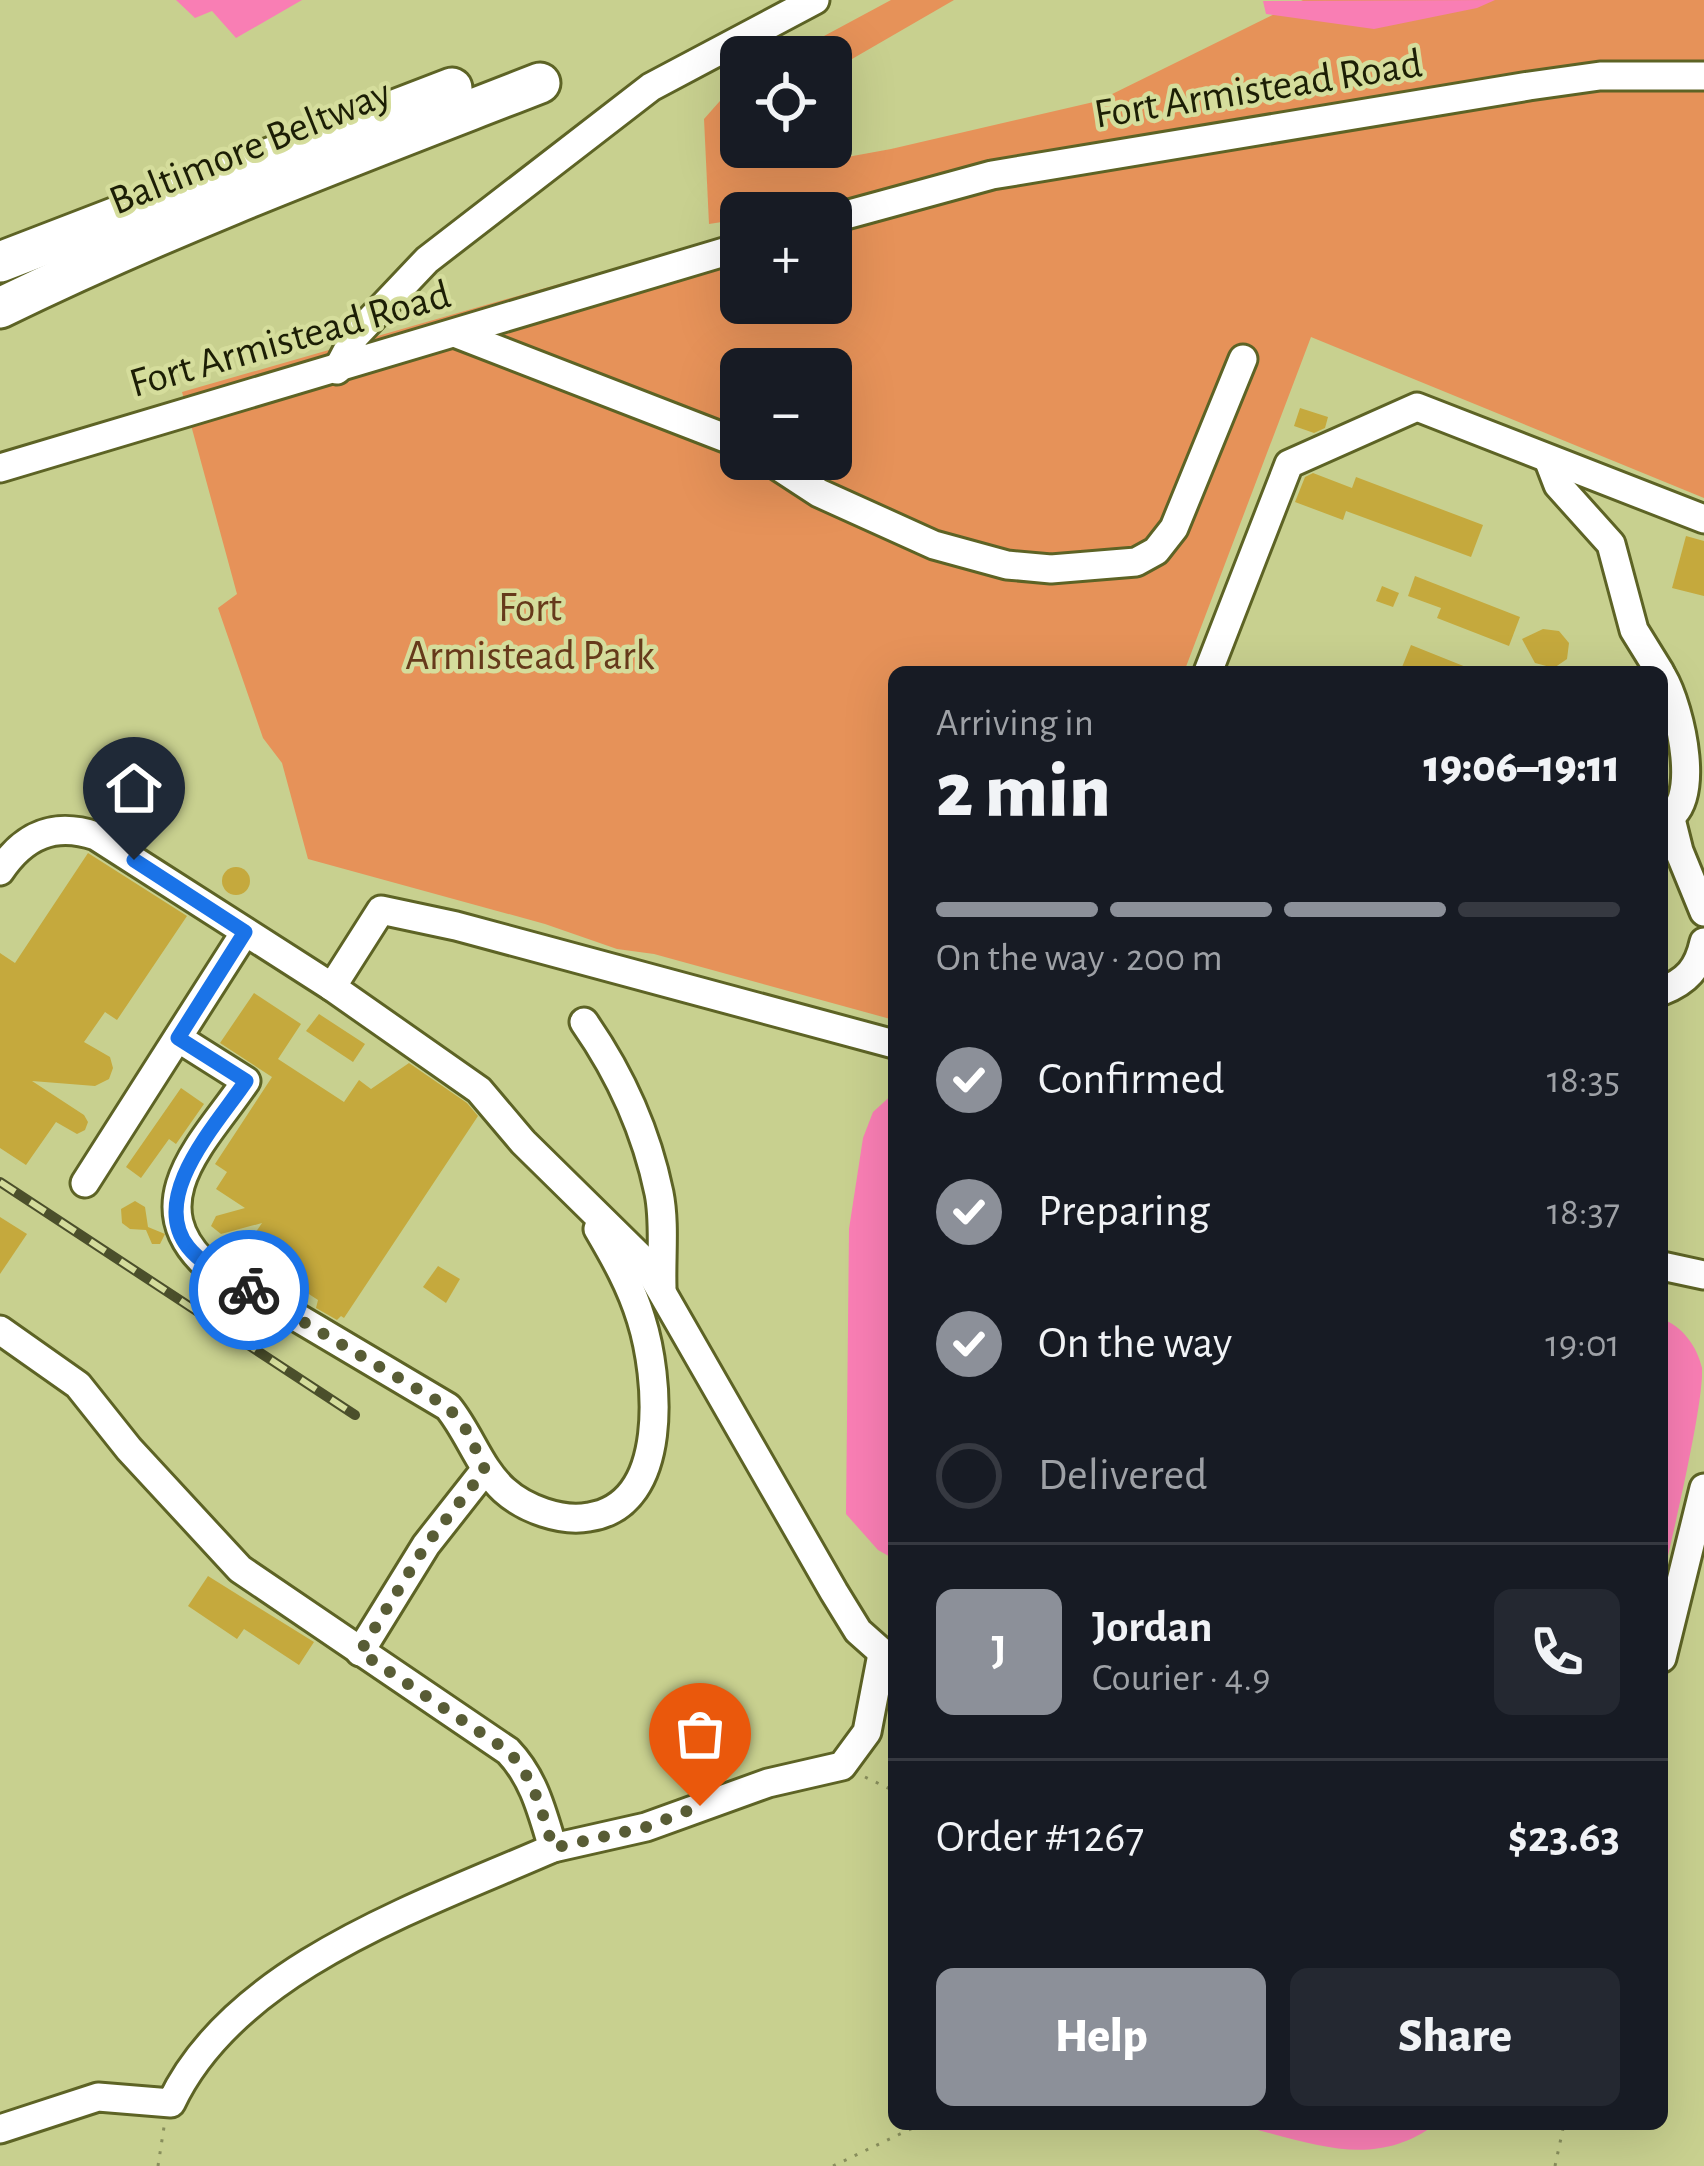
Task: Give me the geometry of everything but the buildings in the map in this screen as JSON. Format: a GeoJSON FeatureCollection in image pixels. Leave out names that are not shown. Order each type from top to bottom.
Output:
{"type":"FeatureCollection","features":[{"type":"Feature","properties":{"kind":"highway","name":"Baltimore Beltway"},"geometry":{"type":"LineString","coordinates":[[0,262],[535,71],[94,262],[0,308]]}},
{"type":"Feature","properties":{"kind":"street"},"geometry":{"type":"LineString","coordinates":[[337,370],[355,336],[427,260],[650,87],[815,0]]}},
{"type":"Feature","properties":{"kind":"street","name":"Fort Armistead Road"},"geometry":{"type":"LineString","coordinates":[[852,213],[992,176],[1506,90],[1600,76],[1704,76]]}},
{"type":"Feature","properties":{"kind":"street","name":"Fort Armistead Road"},"geometry":{"type":"LineString","coordinates":[[0,468],[720,253]]}},
{"type":"Feature","properties":{"kind":"street"},"geometry":{"type":"LineString","coordinates":[[457,334],[720,436]]}},
{"type":"Feature","properties":{"kind":"street"},"geometry":{"type":"LineString","coordinates":[[799,480],[819,493],[968,556],[1007,566],[1051,569],[1136,562],[1156,550],[1174,528],[1243,359]]}},
{"type":"Feature","properties":{"kind":"street"},"geometry":{"type":"LineString","coordinates":[[1210,666],[1289,464],[1417,406],[1704,519]]}},
{"type":"Feature","properties":{"kind":"street"},"geometry":{"type":"LineString","coordinates":[[1548,460],[1558,484],[1611,544],[1634,630],[1656,666]]}},
{"type":"Feature","properties":{"kind":"street"},"geometry":{"type":"LineString","coordinates":[[1668,689],[1694,776],[1691,799],[1668,817]]}},
{"type":"Feature","properties":{"kind":"street"},"geometry":{"type":"LineString","coordinates":[[1668,824],[1704,912]]}},
{"type":"Feature","properties":{"kind":"street"},"geometry":{"type":"LineString","coordinates":[[0,871],[27,842],[44,832],[76,829],[96,836],[332,987],[479,1090],[523,1142],[644,1261],[858,1631],[888,1656]]}},
{"type":"Feature","properties":{"kind":"street"},"geometry":{"type":"LineString","coordinates":[[332,987],[381,910],[888,1042]]}},
{"type":"Feature","properties":{"kind":"street"},"geometry":{"type":"LineString","coordinates":[[85,1183],[245,932]]}},
{"type":"Feature","properties":{"kind":"street"},"geometry":{"type":"LineString","coordinates":[[1668,989],[1697,967],[1704,942]]}},
{"type":"Feature","properties":{"kind":"street"},"geometry":{"type":"LineString","coordinates":[[584,1022],[630,1097],[650,1159],[659,1195],[662,1287]]}},
{"type":"Feature","properties":{"kind":"street"},"geometry":{"type":"LineString","coordinates":[[178,1038],[246,1081],[179,1182],[174,1206],[186,1245],[202,1261],[448,1407],[468,1432],[485,1470],[507,1493],[539,1510],[574,1519],[596,1516],[621,1503],[641,1479],[655,1418],[643,1324],[627,1280],[578,1195]]}},
{"type":"Feature","properties":{"kind":"street"},"geometry":{"type":"LineString","coordinates":[[1668,1267],[1704,1275]]}},
{"type":"Feature","properties":{"kind":"street"},"geometry":{"type":"LineString","coordinates":[[0,1330],[78,1385],[129,1449],[240,1569],[508,1751],[535,1789],[553,1848]]}},
{"type":"Feature","properties":{"kind":"street"},"geometry":{"type":"LineString","coordinates":[[360,1652],[426,1545],[485,1470]]}},
{"type":"Feature","properties":{"kind":"street"},"geometry":{"type":"LineString","coordinates":[[1668,1634],[1704,1488]]}},
{"type":"Feature","properties":{"kind":"street"},"geometry":{"type":"LineString","coordinates":[[0,2128],[98,2097],[171,2103],[186,2071],[218,2033],[258,1998],[330,1951],[553,1848],[646,1827],[769,1783],[842,1766],[867,1732],[888,1664]]}},
{"type":"Feature","properties":{"kind":"path"},"geometry":{"type":"LineString","coordinates":[[842,1766],[888,1789]]}},
{"type":"Feature","properties":{"kind":"path"},"geometry":{"type":"LineString","coordinates":[[158,2166],[171,2103]]}},
{"type":"Feature","properties":{"kind":"path"},"geometry":{"type":"LineString","coordinates":[[833,2166],[908,2130]]}},
{"type":"Feature","properties":{"kind":"path"},"geometry":{"type":"LineString","coordinates":[[1555,2166],[1563,2130]]}},
{"type":"Feature","properties":{"kind":"green space"},"geometry":{"type":"Polygon","coordinates":[[[891,0],[954,0],[852,59],[852,36],[824,36],[891,0]]]}},
{"type":"Feature","properties":{"kind":"green space","name":"Fort Armistead Park"},"geometry":{"type":"Polygon","coordinates":[[[1303,0],[1704,0],[1704,498],[1311,337],[1186,666],[888,666],[888,1018],[654,954],[617,949],[545,924],[308,859],[282,763],[263,738],[218,608],[237,594],[182,392],[720,238],[720,324],[852,324],[852,200],[906,184],[852,198],[852,192],[720,192],[720,222],[709,224],[704,119],[720,101],[720,168],[852,168],[852,156],[1098,101],[1303,0]]]}},
{"type":"Feature","properties":{"kind":"shaded area"},"geometry":{"type":"Polygon","coordinates":[[[176,0],[302,0],[236,38],[212,11],[195,18],[176,0]]]}},
{"type":"Feature","properties":{"kind":"shaded area"},"geometry":{"type":"Polygon","coordinates":[[[1495,0],[1374,29],[1266,14],[1263,1],[1495,0]]]}},
{"type":"Feature","properties":{"kind":"shaded area"},"geometry":{"type":"Polygon","coordinates":[[[888,1098],[888,1556],[846,1514],[849,1229],[863,1138],[873,1112],[888,1098]]]}},
{"type":"Feature","properties":{"kind":"shaded area"},"geometry":{"type":"Polygon","coordinates":[[[1668,1322],[1688,1338],[1702,1368],[1693,1440],[1668,1555],[1668,1322]]]}},
{"type":"Feature","properties":{"kind":"shaded area"},"geometry":{"type":"Polygon","coordinates":[[[1258,2130],[1426,2130],[1373,2149],[1306,2143],[1258,2130]]]}},
{"type":"Feature","properties":{"kind":"railway"},"geometry":{"type":"LineString","coordinates":[[0,1182],[355,1415]]}},
{"type":"Feature","properties":{"kind":"way so far"},"geometry":{"type":"LineString","coordinates":[[249,1290],[448,1407],[468,1432],[485,1470],[426,1545],[360,1652],[508,1751],[535,1789],[553,1848],[646,1827],[700,1806]]}},
{"type":"Feature","properties":{"kind":"route"},"geometry":{"type":"LineString","coordinates":[[134,860],[245,932],[178,1038],[246,1081],[179,1182],[174,1206],[186,1245],[202,1261],[249,1290]]}}]}
